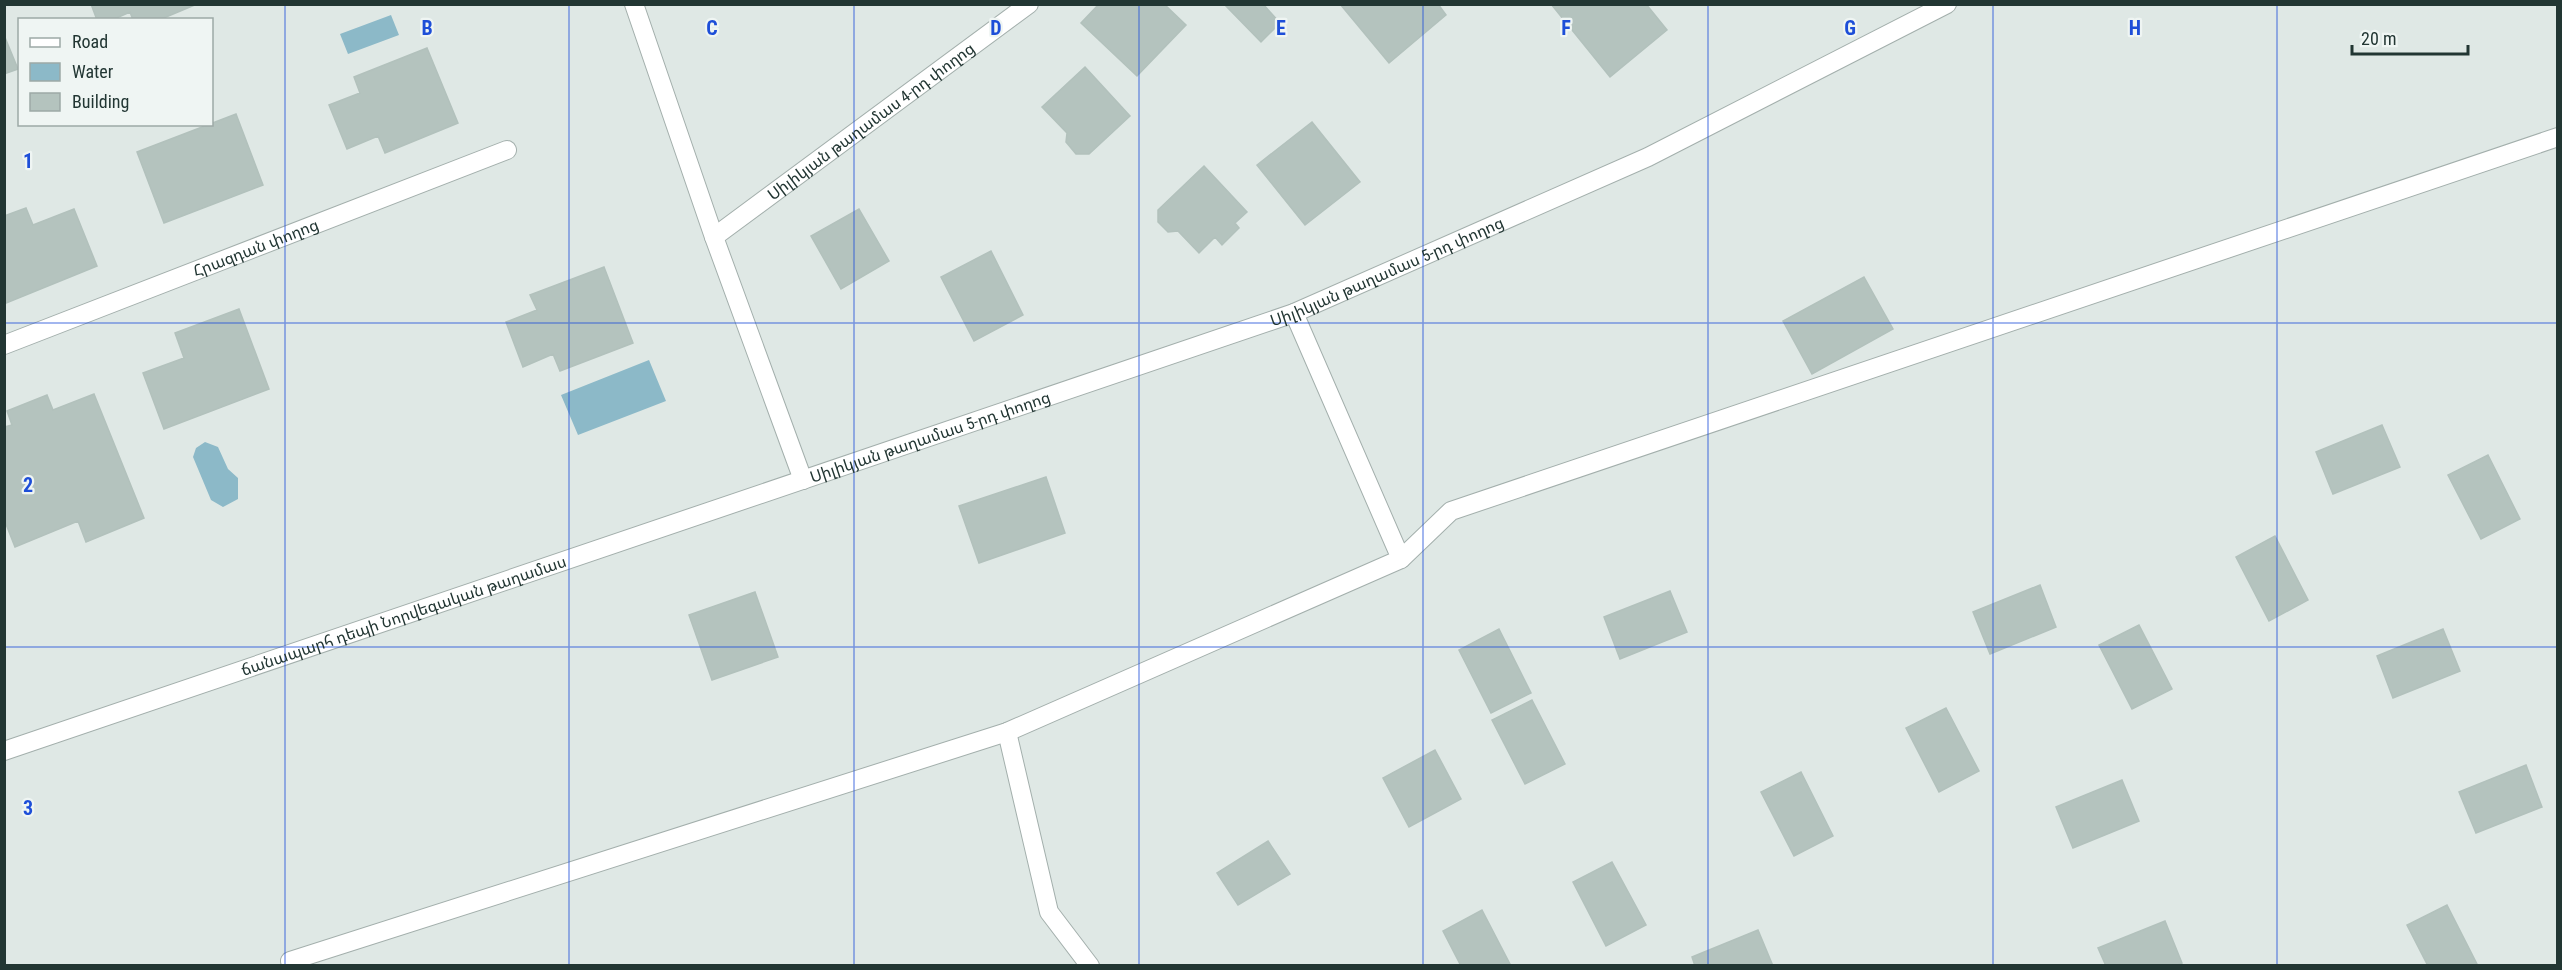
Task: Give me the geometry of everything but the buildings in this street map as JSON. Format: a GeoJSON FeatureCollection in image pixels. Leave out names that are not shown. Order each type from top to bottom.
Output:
{"type":"FeatureCollection","features":[{"type":"Feature","properties":{"kind":"street"},"geometry":{"type":"LineString","coordinates":[[634,4],[714,237],[803,480]]}},
{"type":"Feature","properties":{"kind":"street","name":"Սիլիկյան թաղամաս 4-րդ փողոց"},"geometry":{"type":"LineString","coordinates":[[714,237],[1029,4]]}},
{"type":"Feature","properties":{"kind":"street","name":"Սիլիկյան թաղամաս 5-րդ փողոց"},"geometry":{"type":"LineString","coordinates":[[803,480],[1294,314],[1648,157],[1947,4]]}},
{"type":"Feature","properties":{"kind":"street"},"geometry":{"type":"LineString","coordinates":[[290,961],[1007,732],[1401,559],[1451,511],[2558,138]]}},
{"type":"Feature","properties":{"kind":"street","name":"Հրազդան փողոց"},"geometry":{"type":"LineString","coordinates":[[4,345],[507,150]]}},
{"type":"Feature","properties":{"kind":"street"},"geometry":{"type":"LineString","coordinates":[[1294,314],[1401,559]]}},
{"type":"Feature","properties":{"kind":"street","name":"ճանապարհ դեպի Նորվեգական թաղամաս"},"geometry":{"type":"LineString","coordinates":[[4,751],[803,480]]}},
{"type":"Feature","properties":{"kind":"street"},"geometry":{"type":"LineString","coordinates":[[1007,732],[1049,912],[1090,966]]}},
{"type":"Feature","properties":{"kind":"water"},"geometry":{"type":"Polygon","coordinates":[[[391,15],[399,35],[348,54],[340,34],[391,15]]]}},
{"type":"Feature","properties":{"kind":"water"},"geometry":{"type":"Polygon","coordinates":[[[649,360],[666,401],[578,435],[561,395],[649,360]]]}},
{"type":"Feature","properties":{"kind":"water"},"geometry":{"type":"Polygon","coordinates":[[[205,442],[218,447],[228,469],[238,478],[238,499],[223,507],[211,500],[193,457],[196,448],[205,442]]]}}]}
